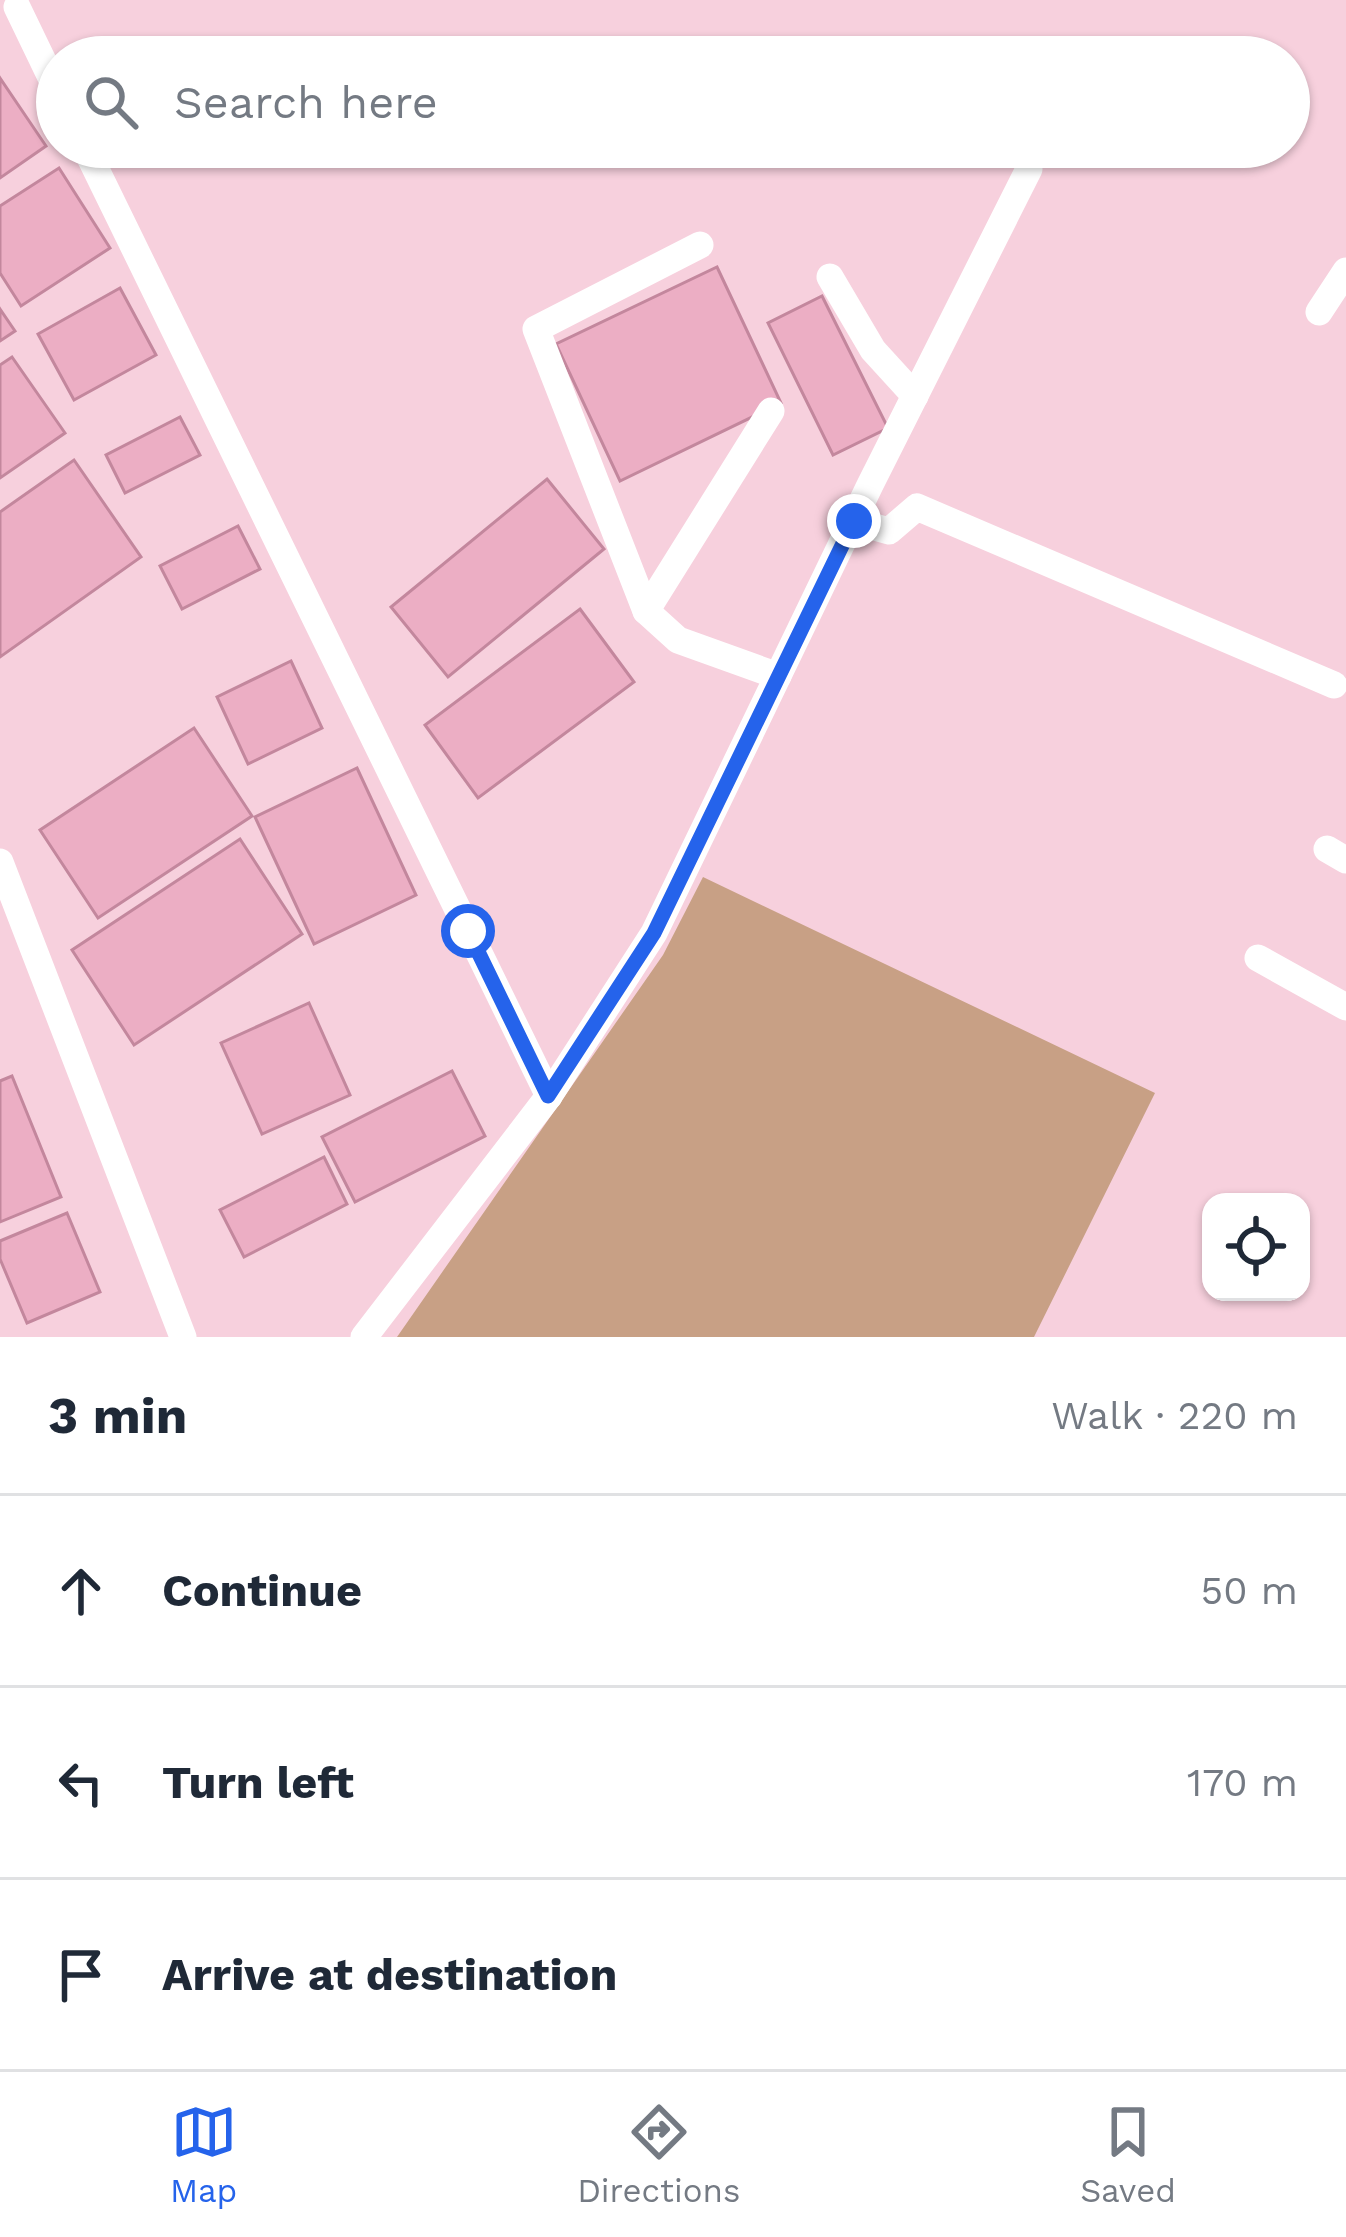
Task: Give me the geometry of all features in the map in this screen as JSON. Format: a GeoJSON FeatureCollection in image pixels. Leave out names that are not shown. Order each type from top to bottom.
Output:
{"type":"FeatureCollection","features":[{"type":"Feature","properties":{"kind":"street"},"geometry":{"type":"LineString","coordinates":[[16,7],[36,47]]}},
{"type":"Feature","properties":{"kind":"street"},"geometry":{"type":"LineString","coordinates":[[95,168],[548,1096]]}},
{"type":"Feature","properties":{"kind":"street"},"geometry":{"type":"LineString","coordinates":[[364,1337],[548,1096],[654,933],[1029,169]]}},
{"type":"Feature","properties":{"kind":"street"},"geometry":{"type":"LineString","coordinates":[[700,245],[536,329],[646,611],[678,640],[778,676]]}},
{"type":"Feature","properties":{"kind":"street"},"geometry":{"type":"LineString","coordinates":[[1319,312],[1346,271]]}},
{"type":"Feature","properties":{"kind":"street"},"geometry":{"type":"LineString","coordinates":[[830,277],[873,350],[915,396]]}},
{"type":"Feature","properties":{"kind":"street"},"geometry":{"type":"LineString","coordinates":[[646,611],[771,411]]}},
{"type":"Feature","properties":{"kind":"street"},"geometry":{"type":"LineString","coordinates":[[854,521],[889,531],[916,507],[1334,685]]}},
{"type":"Feature","properties":{"kind":"street"},"geometry":{"type":"LineString","coordinates":[[0,862],[183,1337]]}},
{"type":"Feature","properties":{"kind":"street"},"geometry":{"type":"LineString","coordinates":[[1258,958],[1346,1007]]}},
{"type":"Feature","properties":{"kind":"shaded area"},"geometry":{"type":"Polygon","coordinates":[[[703,877],[1155,1093],[1034,1337],[397,1337],[663,955],[703,877]]]}},
{"type":"Feature","properties":{"kind":"building"},"geometry":{"type":"Polygon","coordinates":[[[0,78],[36,131],[36,153],[0,178],[0,78]]]}},
{"type":"Feature","properties":{"kind":"building"},"geometry":{"type":"Polygon","coordinates":[[[59,168],[110,248],[21,306],[0,273],[0,206],[59,168]]]}},
{"type":"Feature","properties":{"kind":"building"},"geometry":{"type":"Polygon","coordinates":[[[717,267],[781,403],[620,481],[556,344],[717,267]]]}},
{"type":"Feature","properties":{"kind":"building"},"geometry":{"type":"Polygon","coordinates":[[[120,288],[156,355],[74,400],[38,334],[120,288]]]}},
{"type":"Feature","properties":{"kind":"building"},"geometry":{"type":"Polygon","coordinates":[[[822,296],[888,428],[833,455],[768,323],[822,296]]]}},
{"type":"Feature","properties":{"kind":"building"},"geometry":{"type":"Polygon","coordinates":[[[0,309],[15,331],[0,341],[0,309]]]}},
{"type":"Feature","properties":{"kind":"building"},"geometry":{"type":"Polygon","coordinates":[[[12,357],[65,433],[0,478],[0,365],[12,357]]]}},
{"type":"Feature","properties":{"kind":"building"},"geometry":{"type":"Polygon","coordinates":[[[180,417],[200,455],[125,493],[106,455],[180,417]]]}},
{"type":"Feature","properties":{"kind":"building"},"geometry":{"type":"Polygon","coordinates":[[[74,460],[141,557],[0,657],[0,512],[74,460]]]}},
{"type":"Feature","properties":{"kind":"building"},"geometry":{"type":"Polygon","coordinates":[[[547,479],[604,549],[448,677],[391,607],[547,479]]]}},
{"type":"Feature","properties":{"kind":"building"},"geometry":{"type":"Polygon","coordinates":[[[238,526],[260,569],[182,609],[160,566],[238,526]]]}},
{"type":"Feature","properties":{"kind":"building"},"geometry":{"type":"Polygon","coordinates":[[[580,609],[634,682],[478,798],[425,725],[580,609]]]}},
{"type":"Feature","properties":{"kind":"building"},"geometry":{"type":"Polygon","coordinates":[[[291,661],[322,728],[248,764],[217,697],[291,661]]]}},
{"type":"Feature","properties":{"kind":"building"},"geometry":{"type":"Polygon","coordinates":[[[194,728],[252,816],[98,918],[40,830],[194,728]]]}},
{"type":"Feature","properties":{"kind":"building"},"geometry":{"type":"Polygon","coordinates":[[[357,768],[416,895],[314,944],[255,817],[357,768]]]}},
{"type":"Feature","properties":{"kind":"building"},"geometry":{"type":"Polygon","coordinates":[[[240,839],[302,934],[134,1045],[72,950],[240,839]]]}},
{"type":"Feature","properties":{"kind":"building"},"geometry":{"type":"Polygon","coordinates":[[[309,1003],[350,1095],[262,1134],[221,1043],[309,1003]]]}},
{"type":"Feature","properties":{"kind":"building"},"geometry":{"type":"Polygon","coordinates":[[[452,1071],[485,1136],[355,1202],[322,1137],[452,1071]]]}},
{"type":"Feature","properties":{"kind":"building"},"geometry":{"type":"Polygon","coordinates":[[[12,1076],[61,1197],[0,1222],[0,1081],[12,1076]]]}},
{"type":"Feature","properties":{"kind":"building"},"geometry":{"type":"Polygon","coordinates":[[[324,1157],[347,1204],[244,1257],[220,1210],[324,1157]]]}},
{"type":"Feature","properties":{"kind":"building"},"geometry":{"type":"Polygon","coordinates":[[[67,1213],[100,1292],[27,1323],[0,1259],[0,1241],[67,1213]]]}},
{"type":"Feature","properties":{"kind":"route"},"geometry":{"type":"LineString","coordinates":[[468,931],[548,1096],[654,933],[854,521]]}}]}
